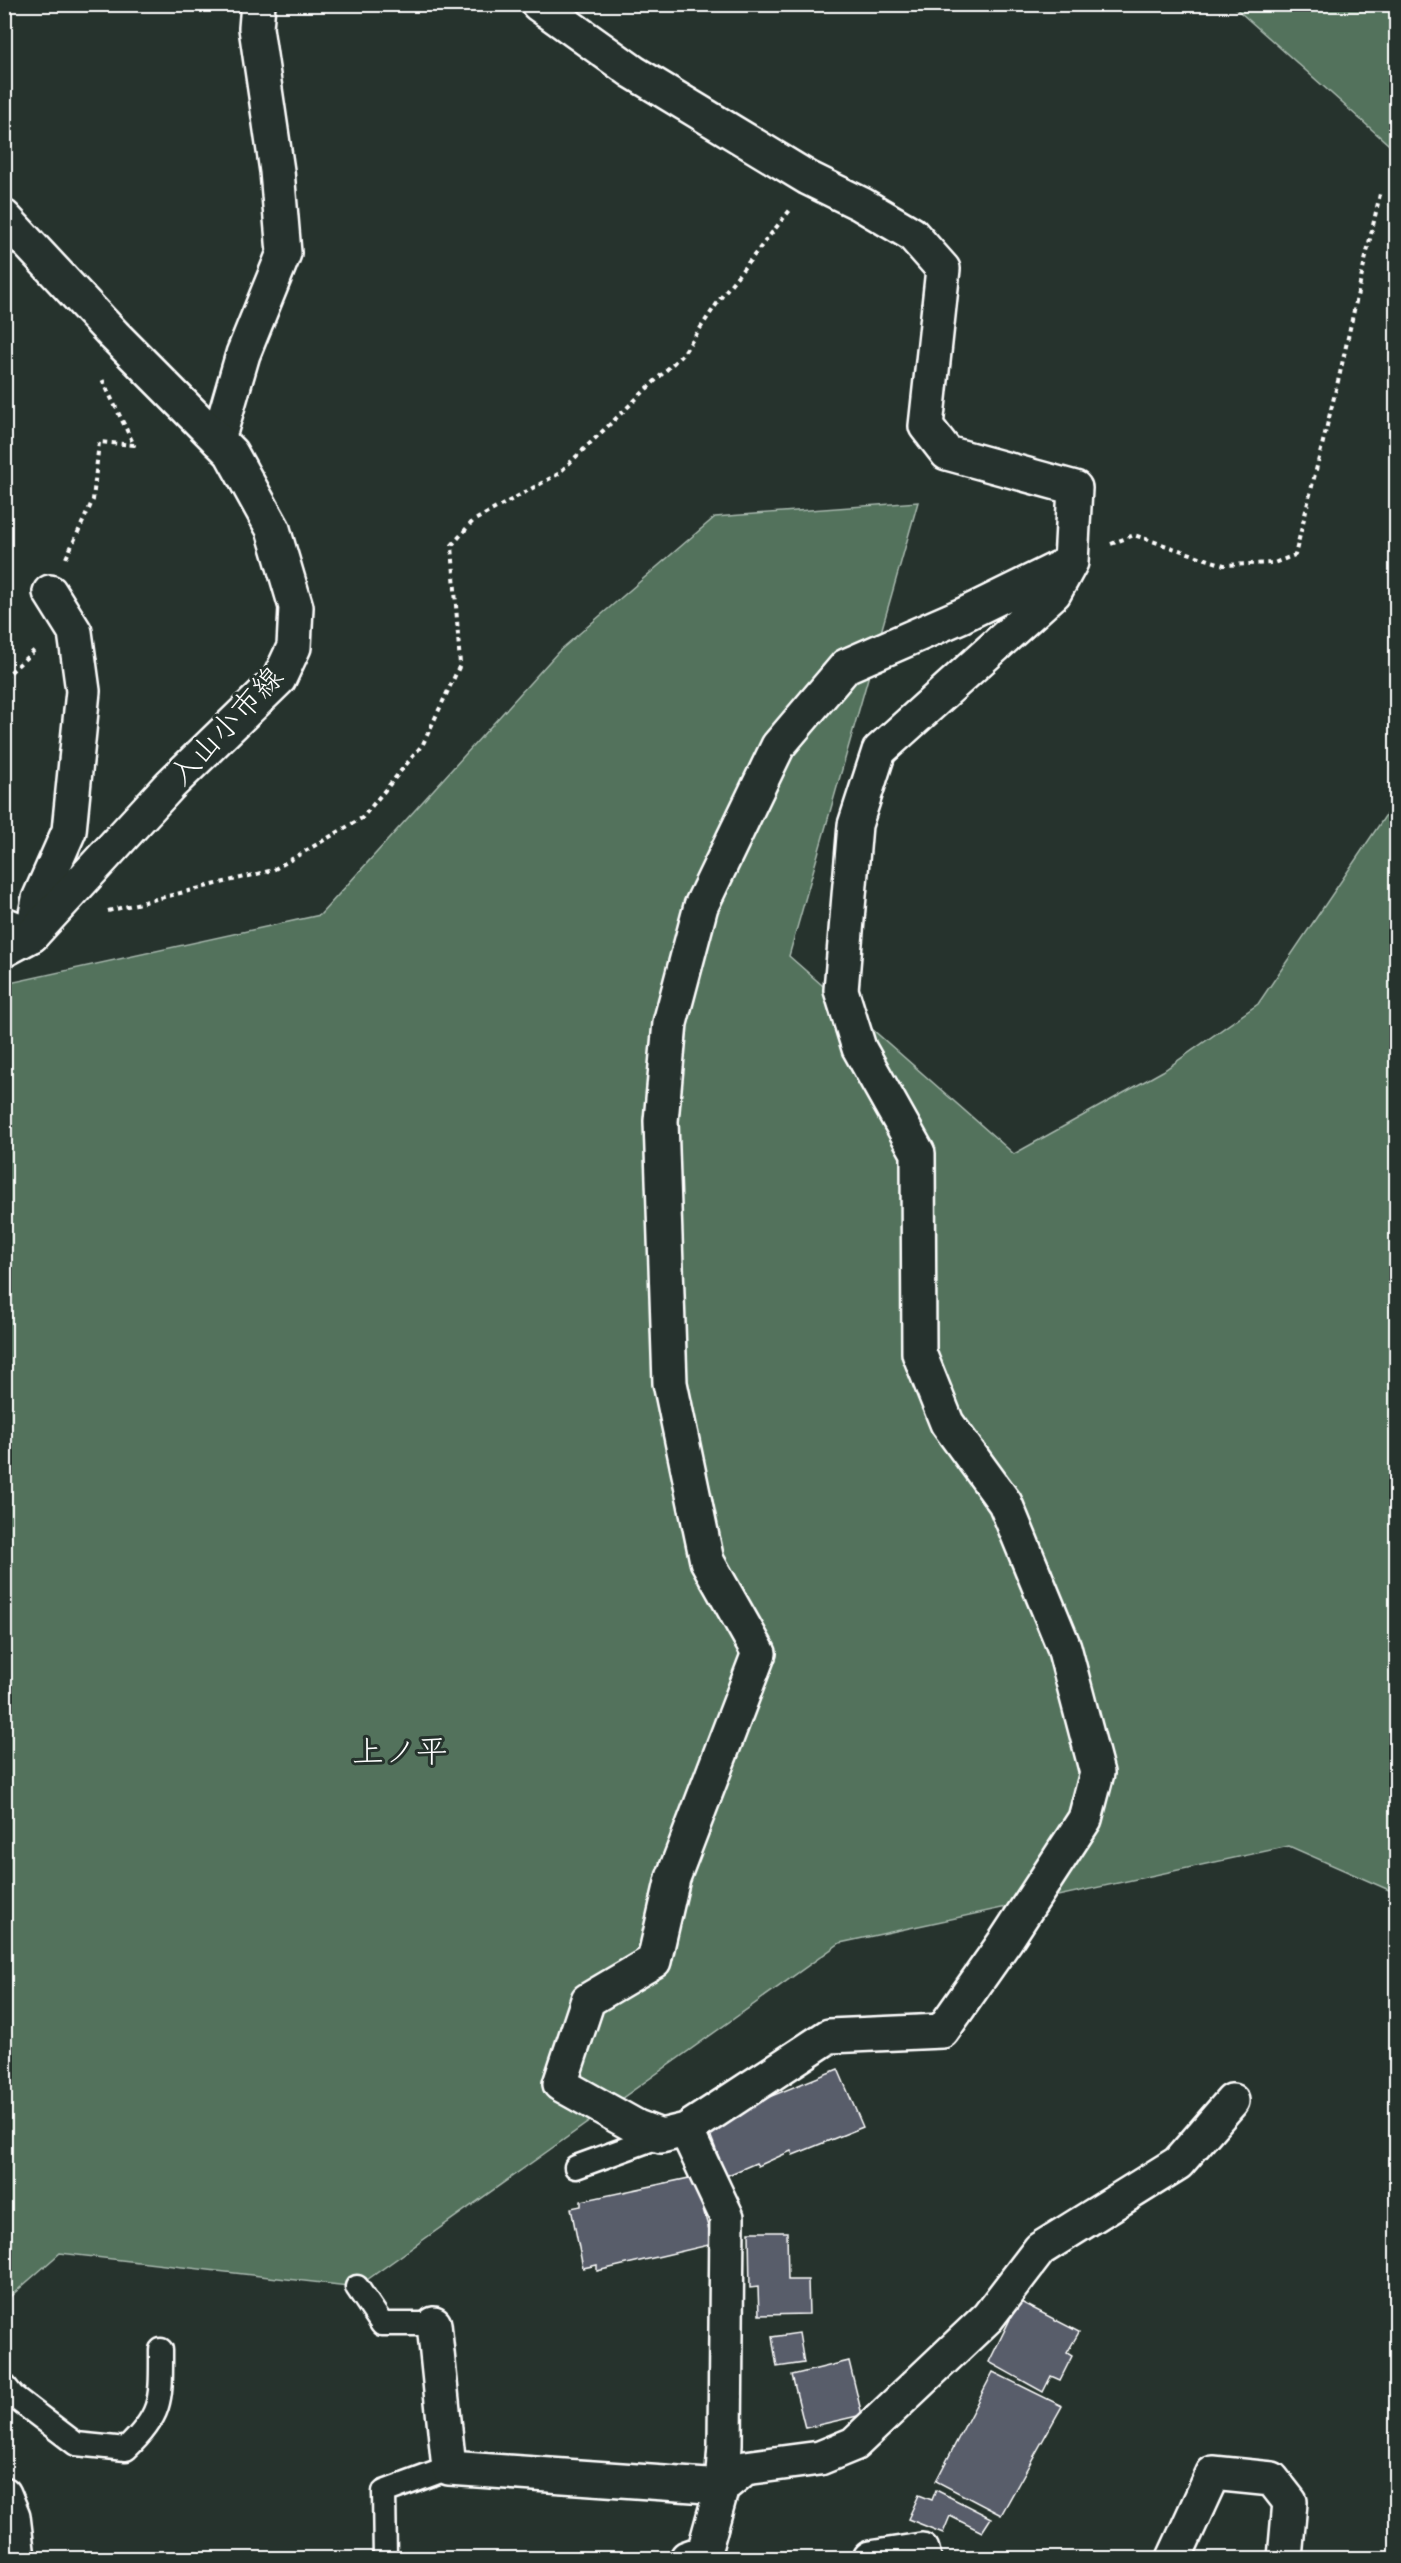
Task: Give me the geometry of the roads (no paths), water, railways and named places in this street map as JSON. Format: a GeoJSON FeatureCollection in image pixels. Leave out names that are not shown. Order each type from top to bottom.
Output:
{"type":"FeatureCollection","features":[{"type":"Feature","properties":{"kind":"street"},"geometry":{"type":"LineString","coordinates":[[218,440],[243,354],[284,253],[277,171],[256,28],[258,4]]}},
{"type":"Feature","properties":{"kind":"street"},"geometry":{"type":"LineString","coordinates":[[538,4],[633,72],[808,178],[861,204],[912,234],[944,269],[926,426],[947,453],[1075,488],[1071,562],[1054,593],[879,751],[855,825],[841,990],[860,1048],[918,1153],[919,1353],[947,1423],[1005,1503],[1064,1647],[1097,1773],[1085,1819],[1006,1940],[942,2031],[829,2036],[674,2133],[637,2127],[560,2084],[588,2000],[654,1961],[673,1878],[759,1653],[707,1561],[670,1383],[661,1121],[670,1023],[701,906],[778,746],[846,666],[963,615],[1071,562]]}},
{"type":"Feature","properties":{"kind":"street","name":"入山小市線"},"geometry":{"type":"LineString","coordinates":[[4,217],[102,323],[231,453],[273,529],[296,607],[294,647],[279,679],[170,785],[54,910],[14,936]]}},
{"type":"Feature","properties":{"kind":"street"},"geometry":{"type":"LineString","coordinates":[[14,936],[39,899],[69,831],[83,691],[75,632],[50,592]]}},
{"type":"Feature","properties":{"kind":"street"},"geometry":{"type":"LineString","coordinates":[[434,2324],[450,2468],[722,2487],[745,2468],[820,2458],[854,2445],[988,2317],[1040,2249],[1178,2163],[1233,2101]]}},
{"type":"Feature","properties":{"kind":"street"},"geometry":{"type":"LineString","coordinates":[[674,2133],[727,2217],[725,2445],[722,2487],[706,2556]]}},
{"type":"Feature","properties":{"kind":"street"},"geometry":{"type":"LineString","coordinates":[[1174,2559],[1213,2473],[1272,2479],[1290,2502],[1285,2559]]}},
{"type":"Feature","properties":{"kind":"street"},"geometry":{"type":"LineString","coordinates":[[4,2494],[13,2516],[18,2559]]}},
{"type":"Feature","properties":{"kind":"street"},"geometry":{"type":"LineString","coordinates":[[870,2559],[922,2550],[924,2559]]}},
{"type":"Feature","properties":{"kind":"lane"},"geometry":{"type":"LineString","coordinates":[[576,2168],[674,2133]]}},
{"type":"Feature","properties":{"kind":"lane"},"geometry":{"type":"LineString","coordinates":[[357,2287],[382,2324],[434,2324]]}},
{"type":"Feature","properties":{"kind":"lane"},"geometry":{"type":"LineString","coordinates":[[4,2385],[13,2396],[76,2444],[126,2449],[146,2430],[161,2397],[161,2350]]}},
{"type":"Feature","properties":{"kind":"lane"},"geometry":{"type":"LineString","coordinates":[[385,2559],[384,2492],[450,2468]]}},
{"type":"Feature","properties":{"kind":"district","name":"上ノ平"},"geometry":{"type":"Point","coordinates":[400,1751]}}]}
